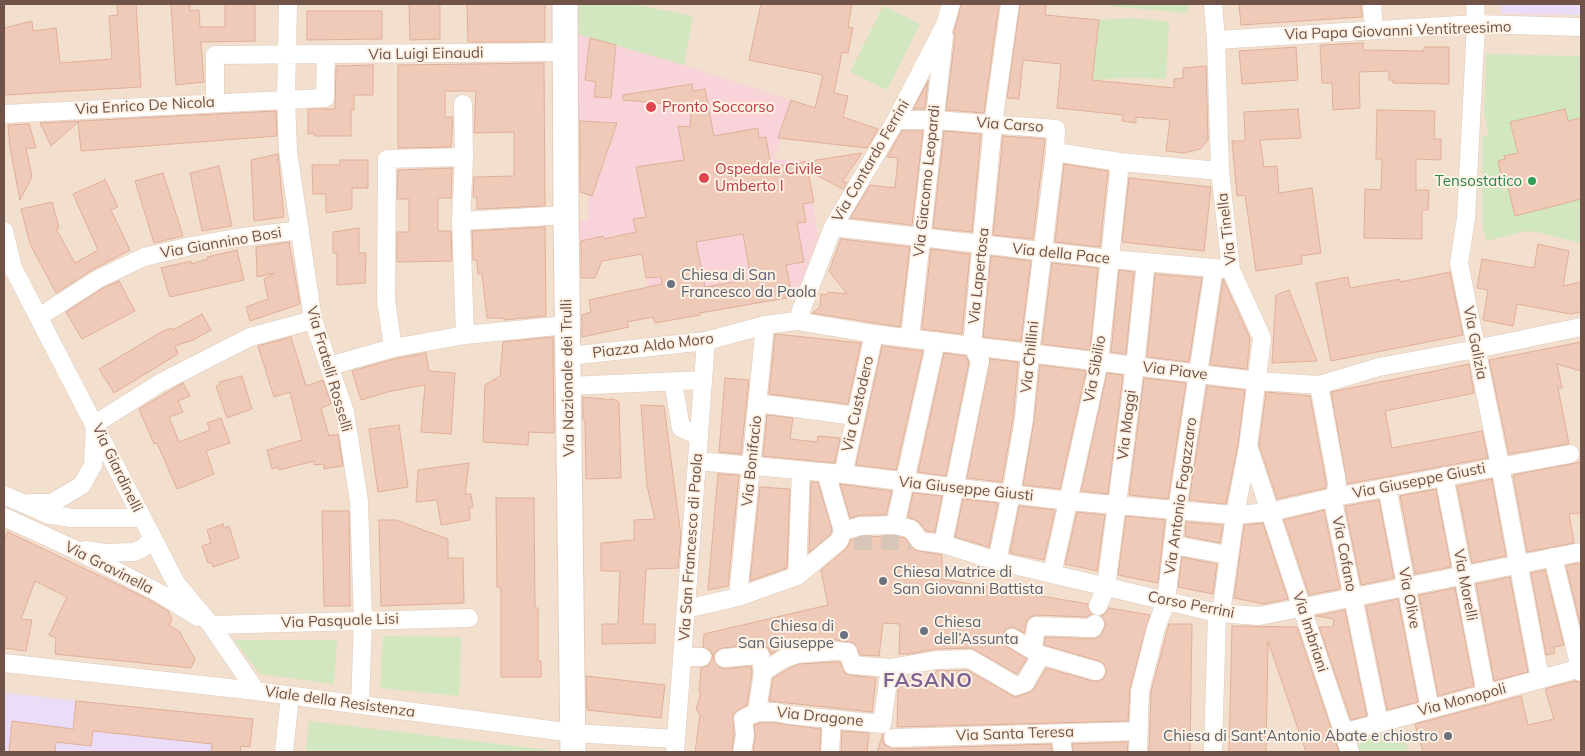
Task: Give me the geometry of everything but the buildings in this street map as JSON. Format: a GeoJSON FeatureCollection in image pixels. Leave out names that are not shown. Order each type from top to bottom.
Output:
{"type":"FeatureCollection","features":[{"type":"Feature","properties":{"kind":"street","name":"Via Fratelli Rosselli"},"geometry":{"type":"LineString","coordinates":[[288,4],[286,99],[288,151],[313,320],[345,412],[359,501],[363,620],[360,705]]}},
{"type":"Feature","properties":{"kind":"street","name":"Via Nazionale dei Trulli"},"geometry":{"type":"LineString","coordinates":[[565,4],[573,742]]}},
{"type":"Feature","properties":{"kind":"street","name":"Via Contardo Ferrini"},"geometry":{"type":"LineString","coordinates":[[797,321],[833,227],[896,120],[945,25],[951,4]]}},
{"type":"Feature","properties":{"kind":"street","name":"Via Lapertosa"},"geometry":{"type":"LineString","coordinates":[[943,544],[980,361],[972,346],[993,124],[1010,4]]}},
{"type":"Feature","properties":{"kind":"street","name":"Via Tinella"},"geometry":{"type":"LineString","coordinates":[[1213,4],[1216,40],[1222,269],[1262,338],[1248,447],[1234,515]]}},
{"type":"Feature","properties":{"kind":"street"},"geometry":{"type":"LineString","coordinates":[[1372,4],[1374,30]]}},
{"type":"Feature","properties":{"kind":"street","name":"Via Galizia"},"geometry":{"type":"LineString","coordinates":[[1475,4],[1476,24],[1466,218],[1459,263],[1540,679]]}},
{"type":"Feature","properties":{"kind":"street","name":"Via Papa Giovanni Ventitreesimo"},"geometry":{"type":"LineString","coordinates":[[1216,40],[1476,24],[1581,27]]}},
{"type":"Feature","properties":{"kind":"street","name":"Via Giacomo Leopardi"},"geometry":{"type":"LineString","coordinates":[[910,337],[945,25]]}},
{"type":"Feature","properties":{"kind":"street","name":"Via Luigi Einaudi"},"geometry":{"type":"LineString","coordinates":[[215,103],[215,55],[287,56],[565,52]]}},
{"type":"Feature","properties":{"kind":"street","name":"Via Enrico De Nicola"},"geometry":{"type":"LineString","coordinates":[[4,114],[325,98],[326,55]]}},
{"type":"Feature","properties":{"kind":"street"},"geometry":{"type":"LineString","coordinates":[[463,104],[464,157],[461,220],[465,335]]}},
{"type":"Feature","properties":{"kind":"street","name":"Via Carso"},"geometry":{"type":"LineString","coordinates":[[896,120],[934,120],[1056,129],[1055,152],[1120,162],[1220,171]]}},
{"type":"Feature","properties":{"kind":"street","name":"Via Chillini"},"geometry":{"type":"LineString","coordinates":[[996,561],[1011,494],[1024,419],[1030,353],[1055,152]]}},
{"type":"Feature","properties":{"kind":"street"},"geometry":{"type":"LineString","coordinates":[[393,348],[386,300],[387,159],[464,157]]}},
{"type":"Feature","properties":{"kind":"street","name":"Via Sibilio"},"geometry":{"type":"LineString","coordinates":[[1052,574],[1099,362],[1120,162]]}},
{"type":"Feature","properties":{"kind":"street"},"geometry":{"type":"LineString","coordinates":[[461,220],[566,215]]}},
{"type":"Feature","properties":{"kind":"street","name":"Via della Pace"},"geometry":{"type":"LineString","coordinates":[[833,227],[1042,252],[1222,269]]}},
{"type":"Feature","properties":{"kind":"street","name":"Via Giannino Bosi"},"geometry":{"type":"LineString","coordinates":[[39,316],[98,278],[144,257],[236,238],[300,230]]}},
{"type":"Feature","properties":{"kind":"street","name":"Via Giardinelli"},"geometry":{"type":"LineString","coordinates":[[4,231],[13,268],[176,583],[211,625],[256,691]]}},
{"type":"Feature","properties":{"kind":"street","name":"Via Maggi"},"geometry":{"type":"LineString","coordinates":[[1098,606],[1106,587],[1118,505],[1146,262]]}},
{"type":"Feature","properties":{"kind":"street","name":"Via Antonio Fogazzaro"},"geometry":{"type":"LineString","coordinates":[[1138,752],[1140,691],[1156,628],[1166,601],[1177,510],[1198,374],[1222,269]]}},
{"type":"Feature","properties":{"kind":"street"},"geometry":{"type":"LineString","coordinates":[[95,424],[160,382],[250,337],[313,320]]}},
{"type":"Feature","properties":{"kind":"street","name":"Via Piave"},"geometry":{"type":"LineString","coordinates":[[765,325],[797,321],[874,334],[910,337],[1257,382],[1319,384],[1379,367],[1581,327]]}},
{"type":"Feature","properties":{"kind":"street"},"geometry":{"type":"LineString","coordinates":[[329,366],[393,348],[465,335],[567,325]]}},
{"type":"Feature","properties":{"kind":"street","name":"Piazza Aldo Moro"},"geometry":{"type":"LineString","coordinates":[[568,356],[706,341],[765,325]]}},
{"type":"Feature","properties":{"kind":"street","name":"Via Bonifacio"},"geometry":{"type":"LineString","coordinates":[[738,597],[765,325]]}},
{"type":"Feature","properties":{"kind":"street","name":"Via Custodero"},"geometry":{"type":"LineString","coordinates":[[834,474],[856,416],[874,334]]}},
{"type":"Feature","properties":{"kind":"street","name":"Via San Francesco di Paola"},"geometry":{"type":"LineString","coordinates":[[675,745],[706,341]]}},
{"type":"Feature","properties":{"kind":"street"},"geometry":{"type":"LineString","coordinates":[[686,609],[738,597],[797,576],[861,526],[896,525],[936,341]]}},
{"type":"Feature","properties":{"kind":"street"},"geometry":{"type":"LineString","coordinates":[[569,386],[703,380]]}},
{"type":"Feature","properties":{"kind":"street"},"geometry":{"type":"LineString","coordinates":[[673,382],[681,428],[699,436]]}},
{"type":"Feature","properties":{"kind":"street","name":"Via Cofano"},"geometry":{"type":"LineString","coordinates":[[1319,384],[1337,482],[1334,506],[1379,723]]}},
{"type":"Feature","properties":{"kind":"street"},"geometry":{"type":"LineString","coordinates":[[758,403],[856,416]]}},
{"type":"Feature","properties":{"kind":"street","name":"Via Gravinella"},"geometry":{"type":"LineString","coordinates":[[21,503],[52,503],[82,485],[92,465],[95,424]]}},
{"type":"Feature","properties":{"kind":"street","name":"Via Imbriani"},"geometry":{"type":"LineString","coordinates":[[1248,447],[1350,752]]}},
{"type":"Feature","properties":{"kind":"street","name":"Via Giuseppe Giusti"},"geometry":{"type":"LineString","coordinates":[[697,461],[801,470],[1069,501],[1234,515],[1270,512],[1335,497],[1570,454]]}},
{"type":"Feature","properties":{"kind":"street"},"geometry":{"type":"LineString","coordinates":[[797,576],[801,470]]}},
{"type":"Feature","properties":{"kind":"street"},"geometry":{"type":"LineString","coordinates":[[834,474],[845,538]]}},
{"type":"Feature","properties":{"kind":"street","name":"Via Morelli"},"geometry":{"type":"LineString","coordinates":[[1444,476],[1486,694]]}},
{"type":"Feature","properties":{"kind":"street","name":"Via Olive"},"geometry":{"type":"LineString","coordinates":[[1387,487],[1430,709]]}},
{"type":"Feature","properties":{"kind":"street","name":"Via Gravinella"},"geometry":{"type":"LineString","coordinates":[[4,495],[47,514],[72,518],[141,518]]}},
{"type":"Feature","properties":{"kind":"street"},"geometry":{"type":"LineString","coordinates":[[1213,752],[1219,613],[1234,515]]}},
{"type":"Feature","properties":{"kind":"street","name":"Via Gravinella"},"geometry":{"type":"LineString","coordinates":[[4,517],[74,549],[161,594],[211,625]]}},
{"type":"Feature","properties":{"kind":"street","name":"Corso Perrini"},"geometry":{"type":"LineString","coordinates":[[896,525],[911,529],[916,541],[943,544],[996,561],[1219,613],[1259,616],[1581,552]]}},
{"type":"Feature","properties":{"kind":"street"},"geometry":{"type":"LineString","coordinates":[[74,549],[105,553],[134,552],[143,548],[153,538]]}},
{"type":"Feature","properties":{"kind":"street"},"geometry":{"type":"LineString","coordinates":[[1173,545],[1229,556]]}},
{"type":"Feature","properties":{"kind":"street"},"geometry":{"type":"LineString","coordinates":[[1552,557],[1581,670]]}},
{"type":"Feature","properties":{"kind":"street","name":"Via Pasquale Lisi"},"geometry":{"type":"LineString","coordinates":[[211,625],[469,618]]}},
{"type":"Feature","properties":{"kind":"street"},"geometry":{"type":"LineString","coordinates":[[763,672],[783,659],[797,654],[835,651],[848,652],[852,665],[890,668],[936,660],[970,660],[1016,686],[1025,684],[1037,652],[1036,626],[1093,628],[1095,624]]}},
{"type":"Feature","properties":{"kind":"street"},"geometry":{"type":"LineString","coordinates":[[1012,638],[1037,652],[1096,671]]}},
{"type":"Feature","properties":{"kind":"street"},"geometry":{"type":"LineString","coordinates":[[724,658],[760,655],[763,672],[742,752]]}},
{"type":"Feature","properties":{"kind":"street"},"geometry":{"type":"LineString","coordinates":[[682,657],[702,657]]}},
{"type":"Feature","properties":{"kind":"street","name":"Viale della Resistenza"},"geometry":{"type":"LineString","coordinates":[[4,663],[256,691],[360,705],[573,742],[675,745]]}},
{"type":"Feature","properties":{"kind":"street"},"geometry":{"type":"LineString","coordinates":[[890,668],[882,724],[891,731],[893,745]]}},
{"type":"Feature","properties":{"kind":"street","name":"Via Monopoli"},"geometry":{"type":"LineString","coordinates":[[1343,733],[1540,679],[1581,670]]}},
{"type":"Feature","properties":{"kind":"street"},"geometry":{"type":"LineString","coordinates":[[284,752],[290,696]]}},
{"type":"Feature","properties":{"kind":"street","name":"Via Dragone"},"geometry":{"type":"LineString","coordinates":[[750,716],[776,712],[789,715],[882,724]]}},
{"type":"Feature","properties":{"kind":"street"},"geometry":{"type":"LineString","coordinates":[[830,752],[832,718]]}},
{"type":"Feature","properties":{"kind":"street","name":"Via Santa Teresa"},"geometry":{"type":"LineString","coordinates":[[893,745],[1060,733],[1138,732]]}},
{"type":"Feature","properties":{"kind":"street"},"geometry":{"type":"LineString","coordinates":[[1060,733],[1063,752]]}},
{"type":"Feature","properties":{"kind":"shaded area"},"geometry":{"type":"Polygon","coordinates":[[[4,4],[1581,4],[1581,752],[4,752],[4,4]]]}},
{"type":"Feature","properties":{"kind":"shaded area"},"geometry":{"type":"Polygon","coordinates":[[[1501,4],[1581,4],[1581,15],[1501,14],[1501,4]]]}},
{"type":"Feature","properties":{"kind":"shaded area","name":"Ospedale Civile Umberto I"},"geometry":{"type":"Polygon","coordinates":[[[577,34],[661,58],[791,100],[778,138],[782,138],[772,159],[806,160],[818,237],[796,296],[655,323],[642,254],[619,258],[604,239],[578,242],[577,222],[588,219],[588,194],[616,123],[577,121],[577,34]]]}},
{"type":"Feature","properties":{"kind":"shaded area"},"geometry":{"type":"Polygon","coordinates":[[[5,693],[253,719],[250,747],[241,746],[240,752],[4,752],[5,693]]]}},
{"type":"Feature","properties":{"kind":"green space"},"geometry":{"type":"Polygon","coordinates":[[[576,4],[633,4],[693,16],[684,65],[577,34],[576,4]]]}},
{"type":"Feature","properties":{"kind":"green space"},"geometry":{"type":"Polygon","coordinates":[[[1087,4],[1189,4],[1187,13],[1087,4]]]}},
{"type":"Feature","properties":{"kind":"green space"},"geometry":{"type":"Polygon","coordinates":[[[883,6],[920,24],[887,90],[850,72],[883,6]]]}},
{"type":"Feature","properties":{"kind":"green space"},"geometry":{"type":"Polygon","coordinates":[[[1134,18],[1169,22],[1166,79],[1126,78],[1092,80],[1099,20],[1134,18]]]}},
{"type":"Feature","properties":{"kind":"green space","name":"Tensostatico"},"geometry":{"type":"Polygon","coordinates":[[[1486,54],[1579,56],[1581,62],[1581,243],[1526,231],[1486,241],[1482,225],[1482,137],[1489,135],[1484,112],[1486,54]]]}},
{"type":"Feature","properties":{"kind":"green space"},"geometry":{"type":"Polygon","coordinates":[[[383,636],[461,637],[459,696],[380,688],[383,636]]]}},
{"type":"Feature","properties":{"kind":"green space"},"geometry":{"type":"Polygon","coordinates":[[[234,640],[337,640],[334,684],[260,674],[234,640]]]}},
{"type":"Feature","properties":{"kind":"green space"},"geometry":{"type":"Polygon","coordinates":[[[309,721],[548,750],[548,752],[306,752],[309,721]]]}},
{"type":"Feature","properties":{"kind":"green space"},"geometry":{"type":"Polygon","coordinates":[[[1402,729],[1409,752],[1361,752],[1357,741],[1402,729]]]}},
{"type":"Feature","properties":{"kind":"tunnel"},"geometry":{"type":"LineString","coordinates":[[854,541],[911,541]]}},
{"type":"Feature","properties":{"kind":"place","name":"Pronto Soccorso"},"geometry":{"type":"Point","coordinates":[651,107]}},
{"type":"Feature","properties":{"kind":"place","name":"Ospedale Civile Umberto I"},"geometry":{"type":"Point","coordinates":[704,178]}},
{"type":"Feature","properties":{"kind":"place","name":"Tensostatico"},"geometry":{"type":"Point","coordinates":[1532,181]}},
{"type":"Feature","properties":{"kind":"place","name":"Chiesa di San Francesco da Paola"},"geometry":{"type":"Point","coordinates":[671,284]}},
{"type":"Feature","properties":{"kind":"place","name":"Chiesa Matrice di San Giovanni Battista"},"geometry":{"type":"Point","coordinates":[883,581]}},
{"type":"Feature","properties":{"kind":"place","name":"Chiesa dell’Assunta"},"geometry":{"type":"Point","coordinates":[924,631]}},
{"type":"Feature","properties":{"kind":"place","name":"Chiesa di San Giuseppe"},"geometry":{"type":"Point","coordinates":[844,635]}},
{"type":"Feature","properties":{"kind":"place","name":"Chiesa di Sant'Antonio Abate e chiostro"},"geometry":{"type":"Point","coordinates":[1448,736]}},
{"type":"Feature","properties":{"kind":"district","name":"FASANO"},"geometry":{"type":"Point","coordinates":[928,681]}}]}
